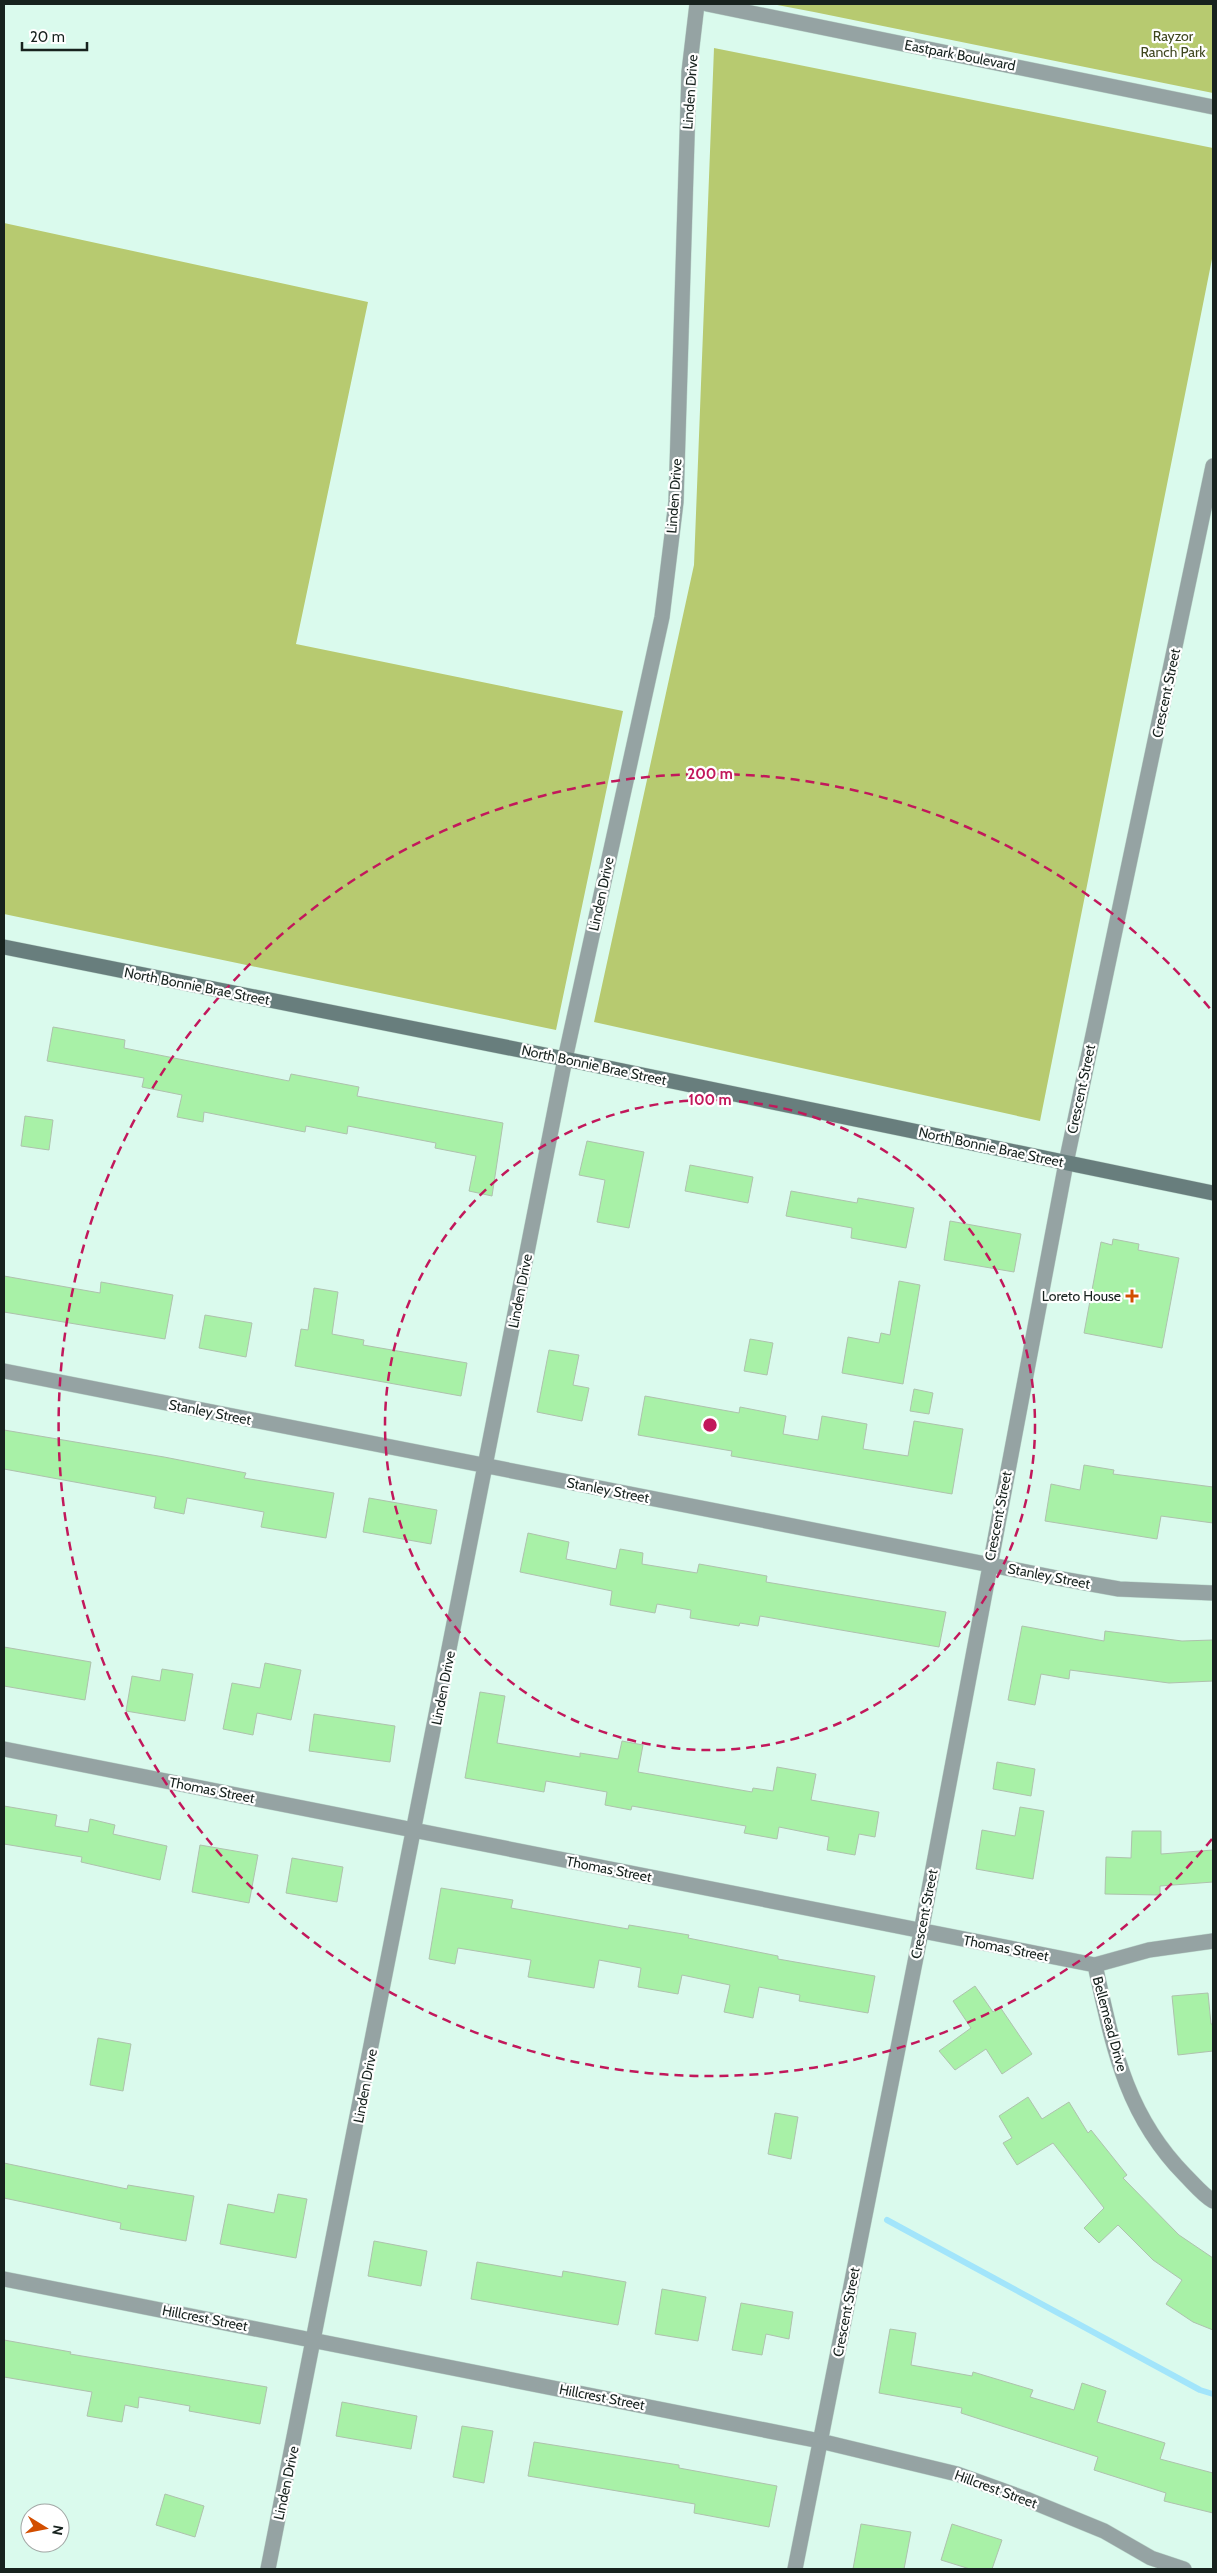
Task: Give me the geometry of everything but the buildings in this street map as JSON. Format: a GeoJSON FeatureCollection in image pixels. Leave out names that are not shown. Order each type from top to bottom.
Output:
{"type":"FeatureCollection","features":[{"type":"Feature","properties":{"kind":"main road","name":"North Bonnie Brae Street"},"geometry":{"type":"LineString","coordinates":[[4,947],[565,1059],[1213,1193]]}},
{"type":"Feature","properties":{"kind":"street","name":"Linden Drive"},"geometry":{"type":"LineString","coordinates":[[268,2569],[315,2339],[565,1059],[663,607],[676,502],[689,72],[697,4]]}},
{"type":"Feature","properties":{"kind":"street","name":"Eastpark Boulevard"},"geometry":{"type":"LineString","coordinates":[[707,4],[1213,107]]}},
{"type":"Feature","properties":{"kind":"street","name":"Crescent Street"},"geometry":{"type":"LineString","coordinates":[[795,2569],[921,1932],[1066,1163],[1213,466]]}},
{"type":"Feature","properties":{"kind":"street","name":"Stanley Street"},"geometry":{"type":"LineString","coordinates":[[4,1371],[1119,1589],[1213,1593]]}},
{"type":"Feature","properties":{"kind":"street","name":"Thomas Street"},"geometry":{"type":"LineString","coordinates":[[4,1749],[1095,1965],[1148,1950],[1213,1941]]}},
{"type":"Feature","properties":{"kind":"street","name":"Bellemead Drive"},"geometry":{"type":"LineString","coordinates":[[1095,1965],[1115,2055],[1130,2095],[1164,2153],[1213,2201]]}},
{"type":"Feature","properties":{"kind":"street","name":"Hillcrest Street"},"geometry":{"type":"LineString","coordinates":[[4,2279],[315,2339],[820,2441],[966,2477],[1104,2531],[1151,2558],[1184,2569]]}},
{"type":"Feature","properties":{"kind":"green space","name":"Rayzor Ranch Park"},"geometry":{"type":"Polygon","coordinates":[[[772,4],[1213,4],[1213,93],[814,12],[772,4]]]}},
{"type":"Feature","properties":{"kind":"green space"},"geometry":{"type":"Polygon","coordinates":[[[714,48],[1213,148],[1213,254],[1040,1121],[594,1022],[694,565],[714,48]]]}},
{"type":"Feature","properties":{"kind":"green space"},"geometry":{"type":"Polygon","coordinates":[[[4,223],[368,302],[296,644],[623,711],[556,1030],[4,914],[4,223]]]}},
{"type":"Feature","properties":{"kind":"waterway"},"geometry":{"type":"LineString","coordinates":[[887,2220],[1200,2390],[1213,2394]]}},
{"type":"Feature","properties":{"kind":"place","name":"Loreto House"},"geometry":{"type":"Point","coordinates":[1132,1296]}}]}
